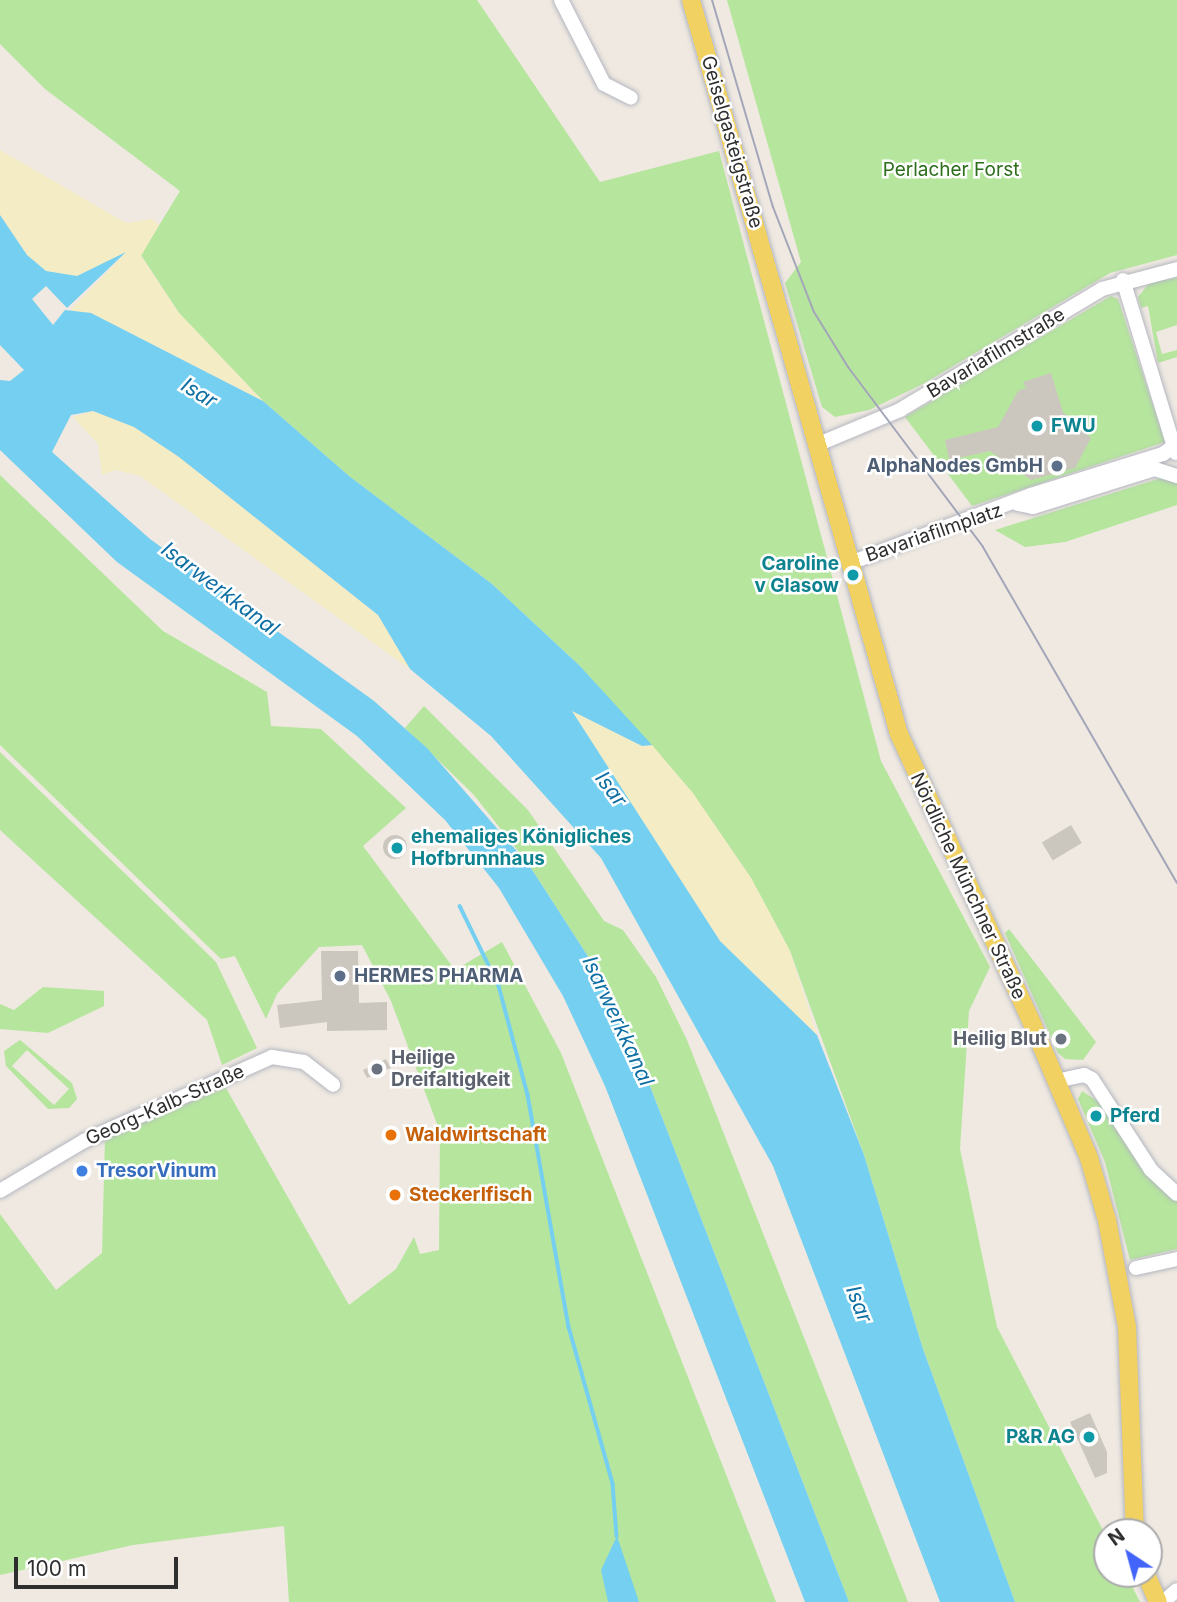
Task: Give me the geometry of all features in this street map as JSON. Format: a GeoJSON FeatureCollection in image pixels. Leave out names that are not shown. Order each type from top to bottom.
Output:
{"type":"FeatureCollection","features":[{"type":"Feature","properties":{"kind":"main road","name":"Geiselgasteigstraße"},"geometry":{"type":"LineString","coordinates":[[691,0],[772,285]]}},
{"type":"Feature","properties":{"kind":"main road","name":"Nördliche Münchner Straße"},"geometry":{"type":"LineString","coordinates":[[772,285],[909,760],[1056,1081],[1088,1158],[1118,1272],[1127,1327],[1134,1518]]}},
{"type":"Feature","properties":{"kind":"street"},"geometry":{"type":"LineString","coordinates":[[561,0],[604,84],[631,98]]}},
{"type":"Feature","properties":{"kind":"street","name":"Bavariafilmstraße"},"geometry":{"type":"LineString","coordinates":[[816,445],[900,410],[1123,280],[1177,269]]}},
{"type":"Feature","properties":{"kind":"street"},"geometry":{"type":"LineString","coordinates":[[1123,280],[1161,401],[1172,419],[1176,445]]}},
{"type":"Feature","properties":{"kind":"street","name":"Bavariafilmplatz"},"geometry":{"type":"LineString","coordinates":[[852,569],[1176,445]]}},
{"type":"Feature","properties":{"kind":"street","name":"Bavariafilmplatz"},"geometry":{"type":"LineString","coordinates":[[1017,504],[1033,507],[1155,468],[1177,476]]}},
{"type":"Feature","properties":{"kind":"street","name":"Georg-Kalb-Straße"},"geometry":{"type":"LineString","coordinates":[[0,1191],[84,1141],[272,1057],[304,1062],[333,1085]]}},
{"type":"Feature","properties":{"kind":"street"},"geometry":{"type":"LineString","coordinates":[[1056,1081],[1078,1075],[1092,1079],[1151,1170],[1177,1194]]}},
{"type":"Feature","properties":{"kind":"street"},"geometry":{"type":"LineString","coordinates":[[1136,1268],[1177,1259]]}},
{"type":"Feature","properties":{"kind":"street"},"geometry":{"type":"LineString","coordinates":[[1163,1602],[1177,1590]]}},
{"type":"Feature","properties":{"kind":"green space"},"geometry":{"type":"Polygon","coordinates":[[[0,0],[477,0],[600,182],[719,151],[881,761],[990,967],[969,1011],[960,1149],[997,1327],[1097,1518],[1093,1518],[1093,1588],[1133,1588],[1140,1602],[1015,1602],[923,1349],[864,1155],[790,951],[751,878],[692,792],[580,666],[492,584],[349,476],[263,401],[179,313],[141,255],[180,191],[45,89],[0,44],[0,0]]]}},
{"type":"Feature","properties":{"kind":"green space","name":"Perlacher Forst"},"geometry":{"type":"Polygon","coordinates":[[[727,0],[1177,0],[1177,255],[1110,273],[923,384],[869,410],[835,417],[822,407],[785,283],[801,262],[727,0]]]}},
{"type":"Feature","properties":{"kind":"green space"},"geometry":{"type":"Polygon","coordinates":[[[1177,278],[1177,325],[1156,332],[1162,354],[1177,350],[1177,357],[1158,363],[1148,306],[1141,308],[1138,297],[1150,282],[1177,278]]]}},
{"type":"Feature","properties":{"kind":"green space"},"geometry":{"type":"Polygon","coordinates":[[[1111,296],[1118,299],[1165,442],[972,506],[905,417],[1111,296]]]}},
{"type":"Feature","properties":{"kind":"green space"},"geometry":{"type":"Polygon","coordinates":[[[0,475],[163,631],[267,692],[271,726],[321,729],[406,808],[363,846],[455,970],[502,942],[561,1053],[776,1602],[289,1602],[284,1526],[133,1545],[0,1575],[0,1214],[56,1290],[102,1253],[105,1136],[226,1088],[349,1305],[396,1269],[414,1237],[420,1254],[439,1250],[440,1132],[391,1001],[362,945],[319,947],[277,994],[266,1019],[235,956],[221,959],[0,745],[0,475]]]}},
{"type":"Feature","properties":{"kind":"green space"},"geometry":{"type":"Polygon","coordinates":[[[1161,478],[1177,483],[1177,505],[1065,542],[1025,547],[995,530],[1161,478]]]}},
{"type":"Feature","properties":{"kind":"green space"},"geometry":{"type":"Polygon","coordinates":[[[424,706],[528,810],[604,921],[623,930],[656,977],[687,1040],[908,1602],[849,1602],[643,1068],[600,975],[529,865],[474,795],[405,728],[424,706]]]}},
{"type":"Feature","properties":{"kind":"green space"},"geometry":{"type":"Polygon","coordinates":[[[0,752],[216,962],[257,1048],[222,1065],[207,1020],[0,830],[0,752]]]}},
{"type":"Feature","properties":{"kind":"green space"},"geometry":{"type":"Polygon","coordinates":[[[1009,929],[1096,1042],[1083,1060],[1065,1059],[1058,1053],[1005,933],[1009,929]]]}},
{"type":"Feature","properties":{"kind":"green space"},"geometry":{"type":"Polygon","coordinates":[[[43,987],[104,991],[104,1006],[48,1033],[0,1029],[0,1004],[14,1010],[43,987]]]}},
{"type":"Feature","properties":{"kind":"green space"},"geometry":{"type":"Polygon","coordinates":[[[20,1040],[72,1083],[77,1099],[69,1108],[48,1109],[6,1066],[4,1051],[20,1040]],[[27,1050],[12,1066],[54,1105],[69,1089],[27,1050]]]}},
{"type":"Feature","properties":{"kind":"green space"},"geometry":{"type":"Polygon","coordinates":[[[1082,1091],[1099,1102],[1150,1175],[1177,1201],[1177,1249],[1130,1260],[1105,1162],[1078,1099],[1082,1091]]]}},
{"type":"Feature","properties":{"kind":"sand"},"geometry":{"type":"Polygon","coordinates":[[[0,150],[126,223],[152,219],[159,225],[141,256],[179,313],[263,401],[91,313],[70,311],[124,254],[77,276],[46,271],[27,255],[0,215],[0,150]]]}},
{"type":"Feature","properties":{"kind":"sand"},"geometry":{"type":"Polygon","coordinates":[[[93,411],[134,427],[179,457],[378,615],[410,669],[140,476],[116,470],[102,475],[98,444],[73,417],[93,411]]]}},
{"type":"Feature","properties":{"kind":"sand"},"geometry":{"type":"Polygon","coordinates":[[[571,710],[642,746],[652,745],[692,792],[751,878],[790,951],[817,1035],[720,941],[571,710]]]}},
{"type":"Feature","properties":{"kind":"water"},"geometry":{"type":"Polygon","coordinates":[[[0,215],[27,255],[46,271],[77,276],[126,252],[67,308],[46,286],[32,299],[53,325],[65,310],[91,313],[263,401],[349,476],[492,584],[580,666],[652,745],[642,746],[572,711],[720,941],[817,1035],[864,1155],[923,1349],[1015,1602],[940,1602],[773,1166],[601,858],[491,736],[410,669],[378,615],[179,457],[134,427],[93,411],[71,415],[52,452],[150,539],[374,701],[427,748],[529,865],[600,975],[643,1068],[849,1602],[805,1602],[605,1086],[563,996],[499,888],[445,820],[357,736],[117,562],[0,450],[0,380],[10,381],[24,370],[0,345],[0,215]]]}},
{"type":"Feature","properties":{"kind":"water"},"geometry":{"type":"Polygon","coordinates":[[[617,1536],[639,1602],[608,1602],[601,1570],[617,1536]]]}},
{"type":"Feature","properties":{"kind":"building","name":"FWU"},"geometry":{"type":"Polygon","coordinates":[[[1051,373],[1063,412],[1091,438],[1075,468],[1031,480],[990,451],[949,460],[945,440],[998,427],[1018,391],[1026,388],[1023,382],[1051,373]]]}},
{"type":"Feature","properties":{"kind":"building"},"geometry":{"type":"Polygon","coordinates":[[[1071,825],[1082,843],[1053,861],[1042,843],[1071,825]]]}},
{"type":"Feature","properties":{"kind":"building","name":"ehemaliges Königliches Hofbrunnhaus"},"geometry":{"type":"Polygon","coordinates":[[[395,835],[406,842],[407,847],[400,858],[395,859],[384,852],[383,847],[390,836],[395,835]]]}},
{"type":"Feature","properties":{"kind":"building","name":"HERMES PHARMA"},"geometry":{"type":"Polygon","coordinates":[[[321,951],[358,951],[359,1003],[387,1002],[387,1030],[327,1031],[327,1022],[280,1028],[277,1005],[322,1000],[321,951]]]}},
{"type":"Feature","properties":{"kind":"building","name":"Heilige Dreifaltigkeit"},"geometry":{"type":"Polygon","coordinates":[[[386,1059],[391,1068],[367,1078],[363,1070],[386,1059]]]}},
{"type":"Feature","properties":{"kind":"building","name":"P&R AG"},"geometry":{"type":"Polygon","coordinates":[[[1090,1413],[1107,1452],[1107,1473],[1095,1478],[1070,1422],[1090,1413]]]}},
{"type":"Feature","properties":{"kind":"waterway"},"geometry":{"type":"LineString","coordinates":[[460,906],[499,986],[528,1095],[569,1327],[613,1484],[617,1536]]}},
{"type":"Feature","properties":{"kind":"tram line"},"geometry":{"type":"LineString","coordinates":[[712,0],[773,207],[814,312],[848,367],[983,547],[1177,883]]}},
{"type":"Feature","properties":{"kind":"place","name":"FWU"},"geometry":{"type":"Point","coordinates":[1037,426]}},
{"type":"Feature","properties":{"kind":"place","name":"AlphaNodes GmbH"},"geometry":{"type":"Point","coordinates":[1057,466]}},
{"type":"Feature","properties":{"kind":"place","name":"Caroline v Glasow"},"geometry":{"type":"Point","coordinates":[853,575]}},
{"type":"Feature","properties":{"kind":"place","name":"ehemaliges Königliches Hofbrunnhaus"},"geometry":{"type":"Point","coordinates":[397,848]}},
{"type":"Feature","properties":{"kind":"place","name":"HERMES PHARMA"},"geometry":{"type":"Point","coordinates":[340,976]}},
{"type":"Feature","properties":{"kind":"place","name":"Heilig Blut"},"geometry":{"type":"Point","coordinates":[1061,1039]}},
{"type":"Feature","properties":{"kind":"place","name":"Heilige Dreifaltigkeit"},"geometry":{"type":"Point","coordinates":[377,1069]}},
{"type":"Feature","properties":{"kind":"place","name":"Pferd"},"geometry":{"type":"Point","coordinates":[1096,1116]}},
{"type":"Feature","properties":{"kind":"place","name":"Waldwirtschaft"},"geometry":{"type":"Point","coordinates":[391,1135]}},
{"type":"Feature","properties":{"kind":"place","name":"TresorVinum"},"geometry":{"type":"Point","coordinates":[82,1171]}},
{"type":"Feature","properties":{"kind":"place","name":"Steckerlfisch"},"geometry":{"type":"Point","coordinates":[395,1195]}},
{"type":"Feature","properties":{"kind":"place","name":"P&R AG"},"geometry":{"type":"Point","coordinates":[1089,1437]}},
{"type":"Feature","properties":{"kind":"water label","name":"Isar"},"geometry":{"type":"Point","coordinates":[199,393]}},
{"type":"Feature","properties":{"kind":"water label","name":"Isarwerkkanal"},"geometry":{"type":"Point","coordinates":[220,589]}},
{"type":"Feature","properties":{"kind":"water label","name":"Isar"},"geometry":{"type":"Point","coordinates":[611,789]}},
{"type":"Feature","properties":{"kind":"water label","name":"Isarwerkkanal"},"geometry":{"type":"Point","coordinates":[618,1021]}},
{"type":"Feature","properties":{"kind":"water label","name":"Isar"},"geometry":{"type":"Point","coordinates":[859,1304]}}]}
